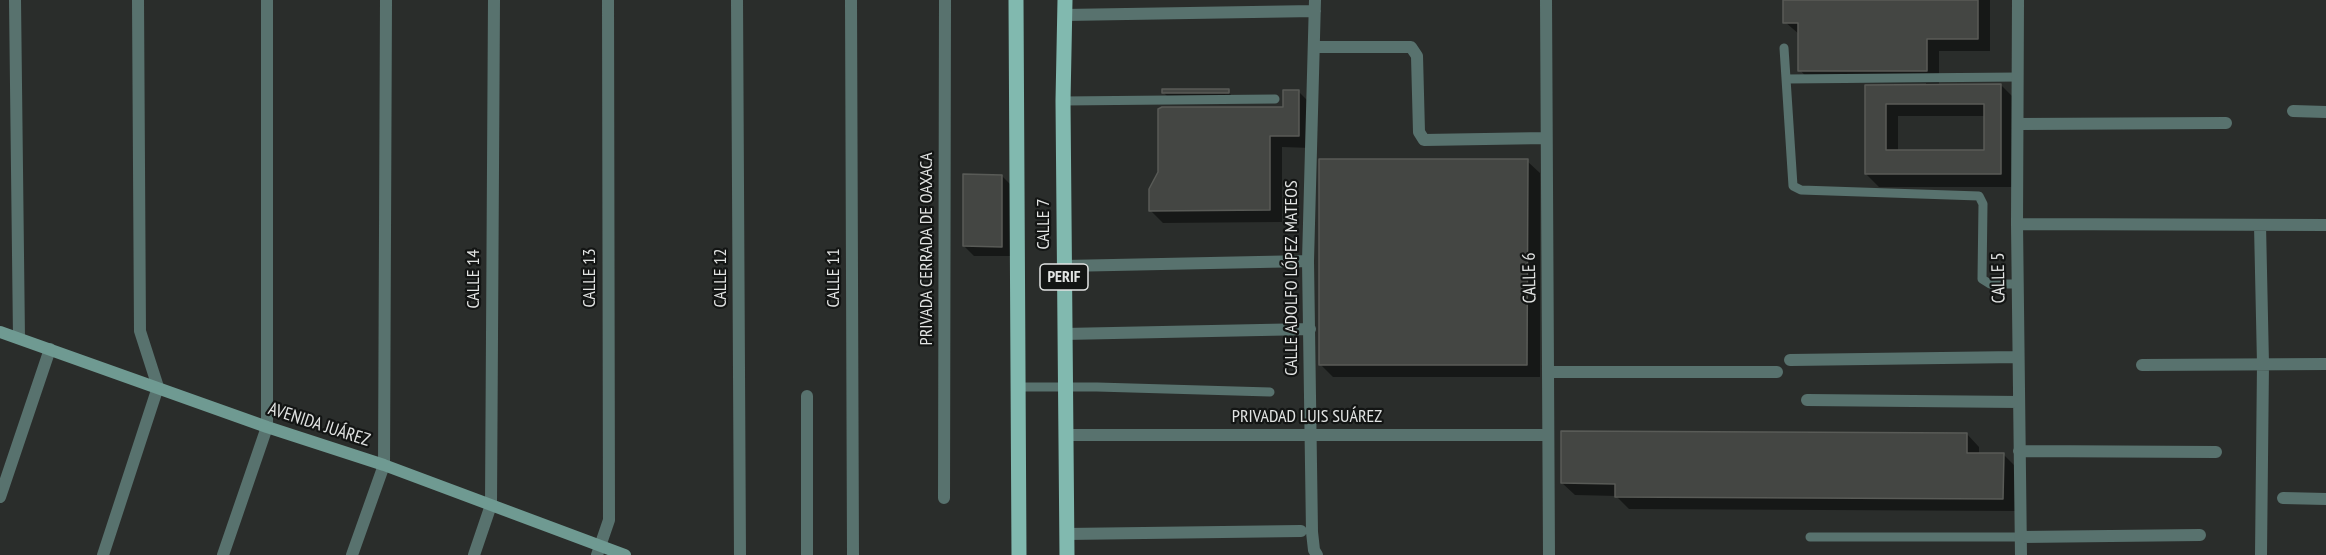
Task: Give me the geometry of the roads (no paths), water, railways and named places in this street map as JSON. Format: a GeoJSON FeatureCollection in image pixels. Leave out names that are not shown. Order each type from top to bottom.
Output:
{"type":"FeatureCollection","features":[{"type":"Feature","properties":{"kind":"main road","name":"CALLE 7"},"geometry":{"type":"LineString","coordinates":[[1016,0],[1019,555]]}},
{"type":"Feature","properties":{"kind":"main road","name":"CALLE 7"},"geometry":{"type":"LineString","coordinates":[[1064,7],[1066,555]]}},
{"type":"Feature","properties":{"kind":"street"},"geometry":{"type":"LineString","coordinates":[[15,0],[19,338]]}},
{"type":"Feature","properties":{"kind":"street"},"geometry":{"type":"LineString","coordinates":[[103,555],[158,387],[140,331],[138,0]]}},
{"type":"Feature","properties":{"kind":"street"},"geometry":{"type":"LineString","coordinates":[[224,555],[267,426],[267,0]]}},
{"type":"Feature","properties":{"kind":"street"},"geometry":{"type":"LineString","coordinates":[[352,555],[384,465],[386,0]]}},
{"type":"Feature","properties":{"kind":"street","name":"CALLE 14"},"geometry":{"type":"LineString","coordinates":[[474,555],[491,505],[494,0]]}},
{"type":"Feature","properties":{"kind":"street","name":"CALLE 13"},"geometry":{"type":"LineString","coordinates":[[598,551],[609,520],[608,0]]}},
{"type":"Feature","properties":{"kind":"street","name":"CALLE 12"},"geometry":{"type":"LineString","coordinates":[[737,0],[740,555]]}},
{"type":"Feature","properties":{"kind":"street","name":"CALLE 11"},"geometry":{"type":"LineString","coordinates":[[851,0],[854,555]]}},
{"type":"Feature","properties":{"kind":"street","name":"PRIVADA CERRADA DE OAXACA"},"geometry":{"type":"LineString","coordinates":[[945,0],[945,498]]}},
{"type":"Feature","properties":{"kind":"street","name":"CALLE 6"},"geometry":{"type":"LineString","coordinates":[[1546,0],[1549,555]]}},
{"type":"Feature","properties":{"kind":"street","name":"CALLE 5"},"geometry":{"type":"LineString","coordinates":[[2018,0],[2017,284],[2021,555]]}},
{"type":"Feature","properties":{"kind":"street"},"geometry":{"type":"LineString","coordinates":[[1064,7],[1315,5]]}},
{"type":"Feature","properties":{"kind":"street","name":"CALLE ADOLFO LÓPEZ MATEOS"},"geometry":{"type":"LineString","coordinates":[[1315,5],[1308,261],[1312,532],[1314,550],[1317,555]]}},
{"type":"Feature","properties":{"kind":"street"},"geometry":{"type":"LineString","coordinates":[[1314,47],[1411,47],[1417,56],[1419,132],[1424,140],[1546,138]]}},
{"type":"Feature","properties":{"kind":"street"},"geometry":{"type":"LineString","coordinates":[[2293,111],[2326,112]]}},
{"type":"Feature","properties":{"kind":"street"},"geometry":{"type":"LineString","coordinates":[[2018,124],[2226,123]]}},
{"type":"Feature","properties":{"kind":"street"},"geometry":{"type":"LineString","coordinates":[[2017,224],[2326,225]]}},
{"type":"Feature","properties":{"kind":"street"},"geometry":{"type":"LineString","coordinates":[[2260,225],[2263,364],[2262,555]]}},
{"type":"Feature","properties":{"kind":"street"},"geometry":{"type":"LineString","coordinates":[[1064,266],[1308,261]]}},
{"type":"Feature","properties":{"kind":"street"},"geometry":{"type":"LineString","coordinates":[[1064,334],[1310,329]]}},
{"type":"Feature","properties":{"kind":"street","name":"AVENIDA JUÁREZ"},"geometry":{"type":"LineString","coordinates":[[0,332],[384,465],[491,505],[598,551],[626,555]]}},
{"type":"Feature","properties":{"kind":"street"},"geometry":{"type":"LineString","coordinates":[[0,497],[50,349]]}},
{"type":"Feature","properties":{"kind":"street"},"geometry":{"type":"LineString","coordinates":[[1790,360],[2018,357]]}},
{"type":"Feature","properties":{"kind":"street"},"geometry":{"type":"LineString","coordinates":[[2142,365],[2326,364]]}},
{"type":"Feature","properties":{"kind":"street"},"geometry":{"type":"LineString","coordinates":[[1549,372],[1777,372]]}},
{"type":"Feature","properties":{"kind":"street"},"geometry":{"type":"LineString","coordinates":[[807,396],[807,555]]}},
{"type":"Feature","properties":{"kind":"street"},"geometry":{"type":"LineString","coordinates":[[1807,400],[2019,402]]}},
{"type":"Feature","properties":{"kind":"street","name":"PRIVADAD LUIS SUÁREZ"},"geometry":{"type":"LineString","coordinates":[[1065,435],[1548,435]]}},
{"type":"Feature","properties":{"kind":"street"},"geometry":{"type":"LineString","coordinates":[[2019,452],[2216,452]]}},
{"type":"Feature","properties":{"kind":"street"},"geometry":{"type":"LineString","coordinates":[[2283,498],[2326,499]]}},
{"type":"Feature","properties":{"kind":"street"},"geometry":{"type":"LineString","coordinates":[[1066,534],[1301,531]]}},
{"type":"Feature","properties":{"kind":"street"},"geometry":{"type":"LineString","coordinates":[[2021,537],[2200,535]]}},
{"type":"Feature","properties":{"kind":"lane"},"geometry":{"type":"LineString","coordinates":[[1784,48],[1791,181],[1797,189],[1979,196],[1983,204],[1982,279],[1990,284],[2017,284]]}},
{"type":"Feature","properties":{"kind":"lane"},"geometry":{"type":"LineString","coordinates":[[1786,79],[2018,77]]}},
{"type":"Feature","properties":{"kind":"lane"},"geometry":{"type":"LineString","coordinates":[[1063,101],[1275,99]]}},
{"type":"Feature","properties":{"kind":"lane"},"geometry":{"type":"LineString","coordinates":[[1018,387],[1270,392]]}},
{"type":"Feature","properties":{"kind":"lane"},"geometry":{"type":"LineString","coordinates":[[1810,537],[2021,537]]}}]}
